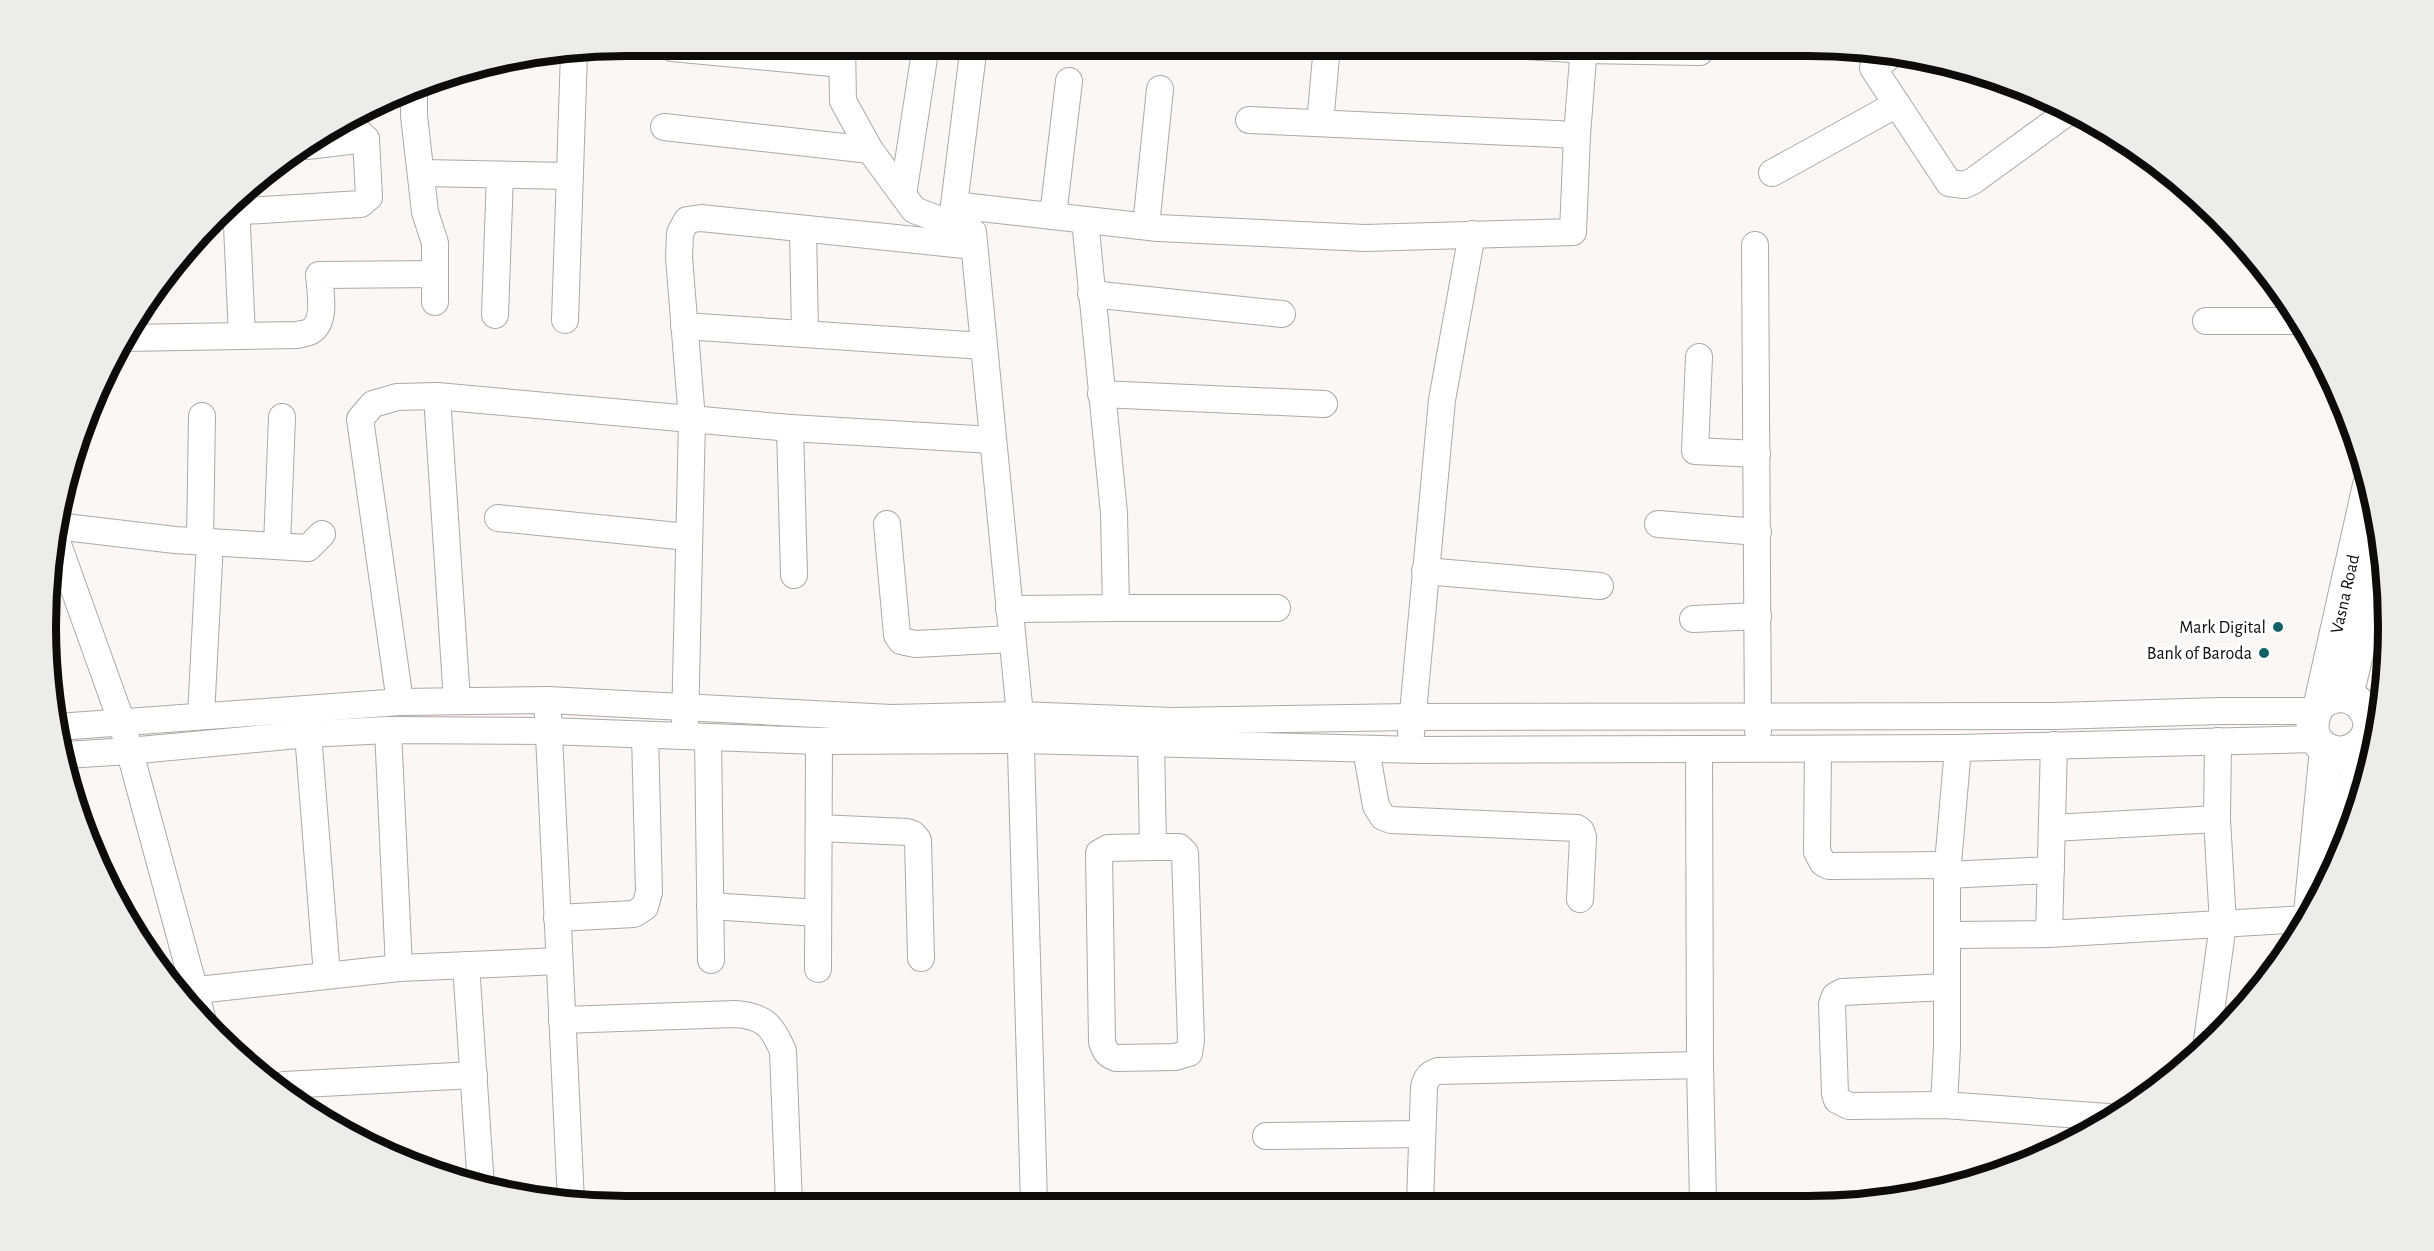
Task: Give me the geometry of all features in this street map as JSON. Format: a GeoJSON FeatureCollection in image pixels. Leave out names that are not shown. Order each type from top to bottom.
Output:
{"type":"FeatureCollection","features":[{"type":"Feature","properties":{"kind":"main road","name":"Vasna Road"},"geometry":{"type":"LineString","coordinates":[[2313,890],[2366,506]]}},
{"type":"Feature","properties":{"kind":"main road","name":"Vasna Road"},"geometry":{"type":"LineString","coordinates":[[2338,715],[2376,571]]}},
{"type":"Feature","properties":{"kind":"main road"},"geometry":{"type":"LineString","coordinates":[[2367,714],[2369,722],[2367,741],[2343,753],[2338,715],[2367,714]]}},
{"type":"Feature","properties":{"kind":"street"},"geometry":{"type":"LineString","coordinates":[[842,56],[843,101],[870,150],[914,210],[953,215],[1053,216],[1146,226],[1365,238],[1573,232],[1583,56]]}},
{"type":"Feature","properties":{"kind":"street"},"geometry":{"type":"LineString","coordinates":[[903,195],[924,56]]}},
{"type":"Feature","properties":{"kind":"street"},"geometry":{"type":"LineString","coordinates":[[953,215],[973,56]]}},
{"type":"Feature","properties":{"kind":"street"},"geometry":{"type":"LineString","coordinates":[[1320,123],[1326,56]]}},
{"type":"Feature","properties":{"kind":"street"},"geometry":{"type":"LineString","coordinates":[[565,320],[574,58]]}},
{"type":"Feature","properties":{"kind":"street"},"geometry":{"type":"LineString","coordinates":[[1885,60],[1874,68],[1949,183],[1957,185],[1973,181],[2063,115]]}},
{"type":"Feature","properties":{"kind":"street"},"geometry":{"type":"LineString","coordinates":[[1053,216],[1068,81]]}},
{"type":"Feature","properties":{"kind":"street"},"geometry":{"type":"LineString","coordinates":[[1146,226],[1160,89]]}},
{"type":"Feature","properties":{"kind":"street"},"geometry":{"type":"LineString","coordinates":[[414,96],[414,116],[425,212],[435,243],[435,302]]}},
{"type":"Feature","properties":{"kind":"street"},"geometry":{"type":"LineString","coordinates":[[1772,173],[1897,104]]}},
{"type":"Feature","properties":{"kind":"street"},"geometry":{"type":"LineString","coordinates":[[1249,120],[1577,135]]}},
{"type":"Feature","properties":{"kind":"street"},"geometry":{"type":"LineString","coordinates":[[664,127],[870,150]]}},
{"type":"Feature","properties":{"kind":"street"},"geometry":{"type":"LineString","coordinates":[[237,209],[361,204],[369,197],[358,131],[328,140]]}},
{"type":"Feature","properties":{"kind":"street"},"geometry":{"type":"LineString","coordinates":[[422,173],[570,177]]}},
{"type":"Feature","properties":{"kind":"street"},"geometry":{"type":"LineString","coordinates":[[495,315],[500,175]]}},
{"type":"Feature","properties":{"kind":"street"},"geometry":{"type":"LineString","coordinates":[[234,211],[242,336]]}},
{"type":"Feature","properties":{"kind":"street"},"geometry":{"type":"LineString","coordinates":[[953,215],[973,232],[1020,727],[1034,1196]]}},
{"type":"Feature","properties":{"kind":"street"},"geometry":{"type":"LineString","coordinates":[[711,960],[710,906],[696,737],[685,708],[692,420],[684,326],[680,233],[687,220],[701,218],[974,246]]}},
{"type":"Feature","properties":{"kind":"street"},"geometry":{"type":"LineString","coordinates":[[1085,220],[1114,513],[1116,608]]}},
{"type":"Feature","properties":{"kind":"street"},"geometry":{"type":"LineString","coordinates":[[803,228],[805,334]]}},
{"type":"Feature","properties":{"kind":"street"},"geometry":{"type":"LineString","coordinates":[[1411,750],[1411,717],[1443,393],[1472,234]]}},
{"type":"Feature","properties":{"kind":"street"},"geometry":{"type":"LineString","coordinates":[[1755,245],[1758,532],[1757,749]]}},
{"type":"Feature","properties":{"kind":"street"},"geometry":{"type":"LineString","coordinates":[[133,338],[297,335],[312,331],[319,321],[321,308],[319,275],[435,274]]}},
{"type":"Feature","properties":{"kind":"street"},"geometry":{"type":"LineString","coordinates":[[1091,294],[1282,314]]}},
{"type":"Feature","properties":{"kind":"street"},"geometry":{"type":"LineString","coordinates":[[2206,321],[2290,321]]}},
{"type":"Feature","properties":{"kind":"street"},"geometry":{"type":"LineString","coordinates":[[684,326],[983,346]]}},
{"type":"Feature","properties":{"kind":"street"},"geometry":{"type":"LineString","coordinates":[[1699,357],[1695,451],[1757,454]]}},
{"type":"Feature","properties":{"kind":"street"},"geometry":{"type":"LineString","coordinates":[[1101,394],[1323,404]]}},
{"type":"Feature","properties":{"kind":"street"},"geometry":{"type":"LineString","coordinates":[[400,702],[360,419],[373,404],[397,397],[437,396],[790,428],[992,440]]}},
{"type":"Feature","properties":{"kind":"street"},"geometry":{"type":"LineString","coordinates":[[437,396],[457,701]]}},
{"type":"Feature","properties":{"kind":"street"},"geometry":{"type":"LineString","coordinates":[[201,716],[205,541],[202,416]]}},
{"type":"Feature","properties":{"kind":"street"},"geometry":{"type":"LineString","coordinates":[[277,546],[282,417]]}},
{"type":"Feature","properties":{"kind":"street"},"geometry":{"type":"LineString","coordinates":[[790,428],[794,575]]}},
{"type":"Feature","properties":{"kind":"street"},"geometry":{"type":"LineString","coordinates":[[498,518],[688,537]]}},
{"type":"Feature","properties":{"kind":"street"},"geometry":{"type":"LineString","coordinates":[[887,524],[897,635],[901,641],[915,644],[1012,639]]}},
{"type":"Feature","properties":{"kind":"street"},"geometry":{"type":"LineString","coordinates":[[1658,524],[1758,532]]}},
{"type":"Feature","properties":{"kind":"street"},"geometry":{"type":"LineString","coordinates":[[64,527],[205,541],[308,548],[322,534]]}},
{"type":"Feature","properties":{"kind":"street"},"geometry":{"type":"LineString","coordinates":[[60,550],[122,723],[186,988]]}},
{"type":"Feature","properties":{"kind":"street"},"geometry":{"type":"LineString","coordinates":[[1425,571],[1600,586]]}},
{"type":"Feature","properties":{"kind":"street"},"geometry":{"type":"LineString","coordinates":[[1009,609],[1277,608]]}},
{"type":"Feature","properties":{"kind":"street"},"geometry":{"type":"LineString","coordinates":[[1693,619],[1758,616]]}},
{"type":"Feature","properties":{"kind":"street"},"geometry":{"type":"LineString","coordinates":[[548,700],[571,1193]]}},
{"type":"Feature","properties":{"kind":"street"},"geometry":{"type":"LineString","coordinates":[[64,727],[400,702],[548,700],[1020,727],[1151,743],[1411,750],[1699,750],[1958,748],[2218,741],[2338,715]]}},
{"type":"Feature","properties":{"kind":"street"},"geometry":{"type":"LineString","coordinates":[[70,755],[308,734],[388,730],[548,731],[819,741],[1020,727],[1172,721],[1411,717],[2055,716],[2219,711],[2338,715]]}},
{"type":"Feature","properties":{"kind":"street"},"geometry":{"type":"LineString","coordinates":[[388,730],[399,968]]}},
{"type":"Feature","properties":{"kind":"street"},"geometry":{"type":"LineString","coordinates":[[308,734],[327,975]]}},
{"type":"Feature","properties":{"kind":"street"},"geometry":{"type":"LineString","coordinates":[[557,918],[634,914],[645,907],[649,892],[645,735]]}},
{"type":"Feature","properties":{"kind":"street"},"geometry":{"type":"LineString","coordinates":[[818,969],[819,741]]}},
{"type":"Feature","properties":{"kind":"street"},"geometry":{"type":"LineString","coordinates":[[2208,1032],[2223,924],[2217,819],[2218,741]]}},
{"type":"Feature","properties":{"kind":"street"},"geometry":{"type":"LineString","coordinates":[[1151,743],[1153,847]]}},
{"type":"Feature","properties":{"kind":"street"},"geometry":{"type":"LineString","coordinates":[[2049,933],[2054,745]]}},
{"type":"Feature","properties":{"kind":"street"},"geometry":{"type":"LineString","coordinates":[[1944,1105],[1947,870],[1958,748]]}},
{"type":"Feature","properties":{"kind":"street"},"geometry":{"type":"LineString","coordinates":[[1366,749],[1376,806],[1383,818],[1576,828],[1581,831],[1583,837],[1580,898]]}},
{"type":"Feature","properties":{"kind":"street"},"geometry":{"type":"LineString","coordinates":[[1818,749],[1817,852],[1823,863],[1829,866],[1947,870],[2051,870]]}},
{"type":"Feature","properties":{"kind":"street"},"geometry":{"type":"LineString","coordinates":[[1699,750],[1703,1196]]}},
{"type":"Feature","properties":{"kind":"street"},"geometry":{"type":"LineString","coordinates":[[2052,828],[2217,819]]}},
{"type":"Feature","properties":{"kind":"street"},"geometry":{"type":"LineString","coordinates":[[819,828],[914,834],[918,840],[921,958]]}},
{"type":"Feature","properties":{"kind":"street"},"geometry":{"type":"LineString","coordinates":[[1153,847],[1179,847],[1185,853],[1191,1041],[1189,1053],[1175,1057],[1116,1058],[1109,1056],[1102,1042],[1099,853],[1108,848],[1153,847]]}},
{"type":"Feature","properties":{"kind":"street"},"geometry":{"type":"LineString","coordinates":[[710,906],[818,914]]}},
{"type":"Feature","properties":{"kind":"street"},"geometry":{"type":"LineString","coordinates":[[1947,935],[2049,933],[2296,920]]}},
{"type":"Feature","properties":{"kind":"street"},"geometry":{"type":"LineString","coordinates":[[189,991],[399,968],[559,961]]}},
{"type":"Feature","properties":{"kind":"street"},"geometry":{"type":"LineString","coordinates":[[466,965],[480,1177]]}},
{"type":"Feature","properties":{"kind":"street"},"geometry":{"type":"LineString","coordinates":[[1947,987],[1842,992],[1835,996],[1832,1004],[1835,1094],[1838,1100],[1849,1106],[1944,1105],[2098,1116]]}},
{"type":"Feature","properties":{"kind":"street"},"geometry":{"type":"LineString","coordinates":[[562,1020],[735,1014],[753,1015],[767,1023],[776,1034],[783,1051],[789,1196]]}},
{"type":"Feature","properties":{"kind":"street"},"geometry":{"type":"LineString","coordinates":[[1420,1196],[1425,1080],[1431,1074],[1438,1071],[1700,1065]]}},
{"type":"Feature","properties":{"kind":"street"},"geometry":{"type":"LineString","coordinates":[[289,1085],[474,1075]]}},
{"type":"Feature","properties":{"kind":"street"},"geometry":{"type":"LineString","coordinates":[[1266,1136],[1421,1134]]}},
{"type":"Feature","properties":{"kind":"place","name":"Mark Digital"},"geometry":{"type":"Point","coordinates":[2278,627]}},
{"type":"Feature","properties":{"kind":"place","name":"Bank of Baroda"},"geometry":{"type":"Point","coordinates":[2264,653]}}]}
